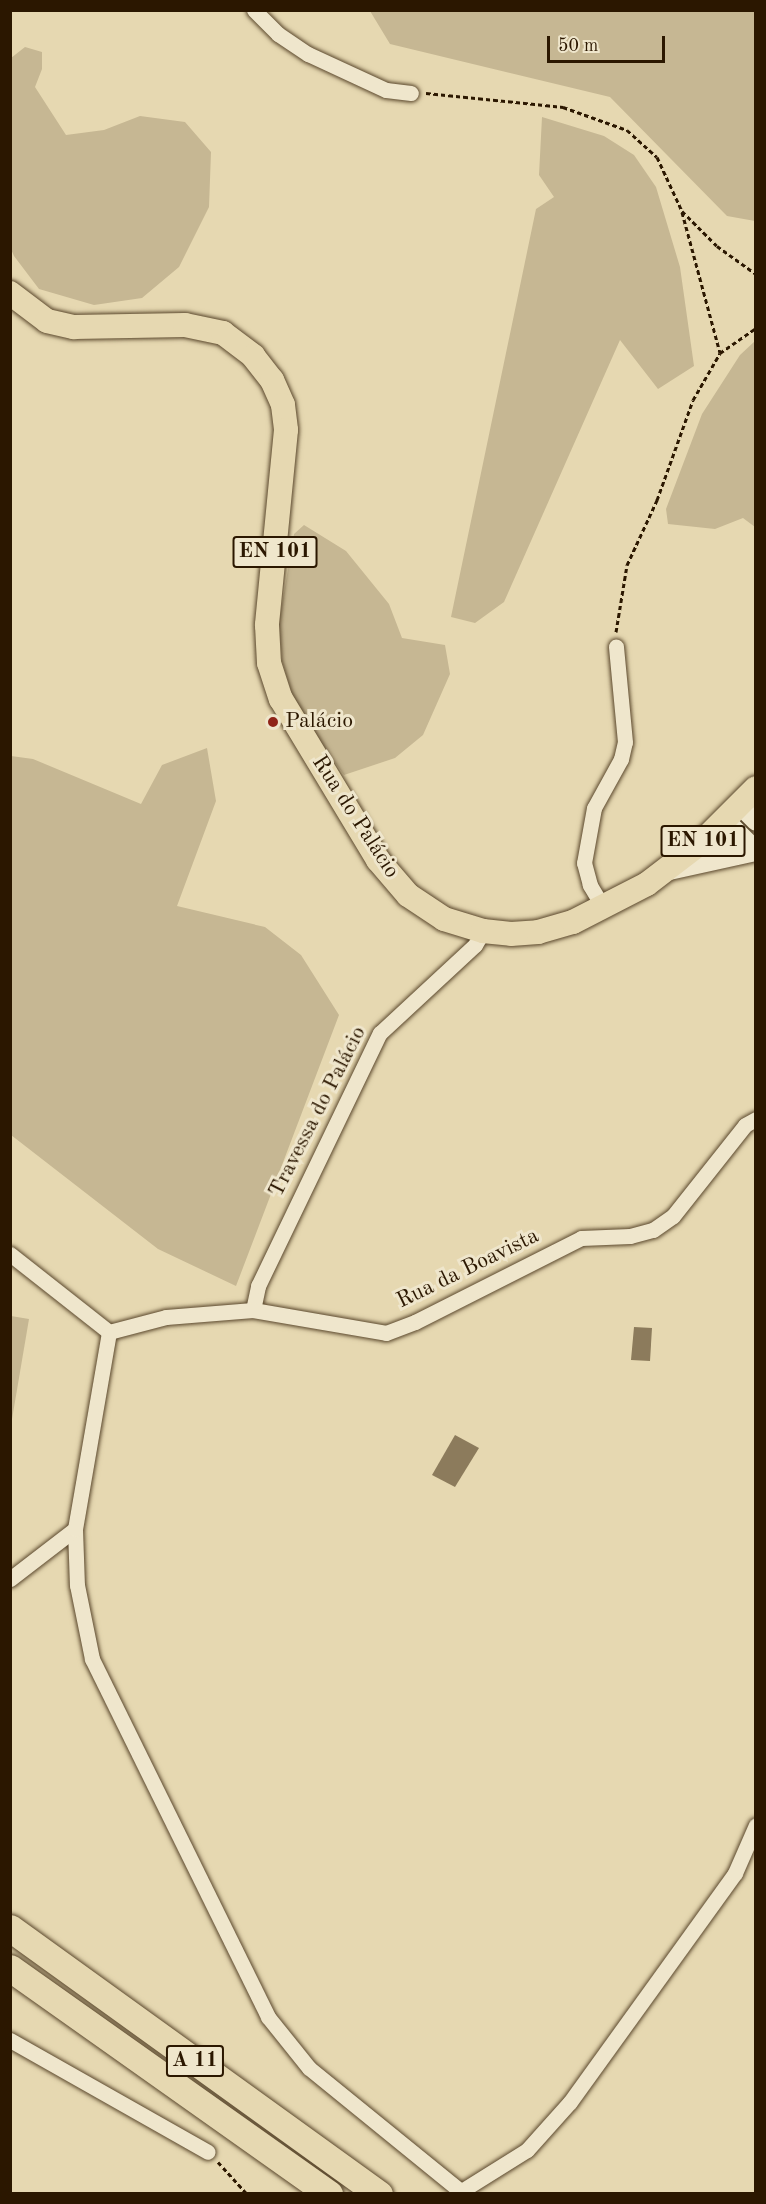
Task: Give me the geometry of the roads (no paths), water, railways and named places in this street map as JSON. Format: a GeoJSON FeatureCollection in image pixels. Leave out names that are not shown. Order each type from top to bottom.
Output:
{"type":"FeatureCollection","features":[{"type":"Feature","properties":{"kind":"highway","name":"A 11"},"geometry":{"type":"LineString","coordinates":[[10,1928],[379,2193]]}},
{"type":"Feature","properties":{"kind":"highway","name":"A 11"},"geometry":{"type":"LineString","coordinates":[[10,1968],[329,2193]]}},
{"type":"Feature","properties":{"kind":"main road","name":"Rua do Palácio"},"geometry":{"type":"LineString","coordinates":[[10,293],[47,321],[74,327],[185,325],[223,333],[254,356],[272,380],[283,405],[286,430],[267,625],[269,663],[281,699],[378,860],[408,895],[444,920],[483,931]]}},
{"type":"Feature","properties":{"kind":"main road","name":"EN 101"},"geometry":{"type":"LineString","coordinates":[[483,931],[538,932],[573,922],[663,872],[740,804]]}},
{"type":"Feature","properties":{"kind":"street"},"geometry":{"type":"LineString","coordinates":[[254,10],[278,34],[308,54],[386,90],[411,93]]}},
{"type":"Feature","properties":{"kind":"street"},"geometry":{"type":"LineString","coordinates":[[603,907],[590,885],[584,863],[594,808],[621,759],[625,742],[615,646]]}},
{"type":"Feature","properties":{"kind":"street"},"geometry":{"type":"LineString","coordinates":[[740,804],[756,822]]}},
{"type":"Feature","properties":{"kind":"street"},"geometry":{"type":"LineString","coordinates":[[663,872],[756,851],[740,804]]}},
{"type":"Feature","properties":{"kind":"street","name":"Travessa do Palácio"},"geometry":{"type":"LineString","coordinates":[[253,1310],[258,1286],[380,1033],[475,945],[483,931]]}},
{"type":"Feature","properties":{"kind":"street","name":"Rua da Boavista"},"geometry":{"type":"LineString","coordinates":[[109,1332],[166,1317],[253,1310],[386,1333],[415,1322],[581,1238],[630,1236],[653,1230],[673,1216],[746,1125],[756,1119]]}},
{"type":"Feature","properties":{"kind":"street"},"geometry":{"type":"LineString","coordinates":[[10,1254],[109,1332],[75,1529],[77,1585],[92,1659],[268,2017],[309,2068],[464,2192],[527,2150],[570,2102],[735,1873],[756,1824]]}},
{"type":"Feature","properties":{"kind":"street"},"geometry":{"type":"LineString","coordinates":[[10,1579],[75,1529]]}},
{"type":"Feature","properties":{"kind":"street"},"geometry":{"type":"LineString","coordinates":[[10,2040],[208,2152]]}},
{"type":"Feature","properties":{"kind":"place","name":"Palácio"},"geometry":{"type":"Point","coordinates":[273,722]}}]}
